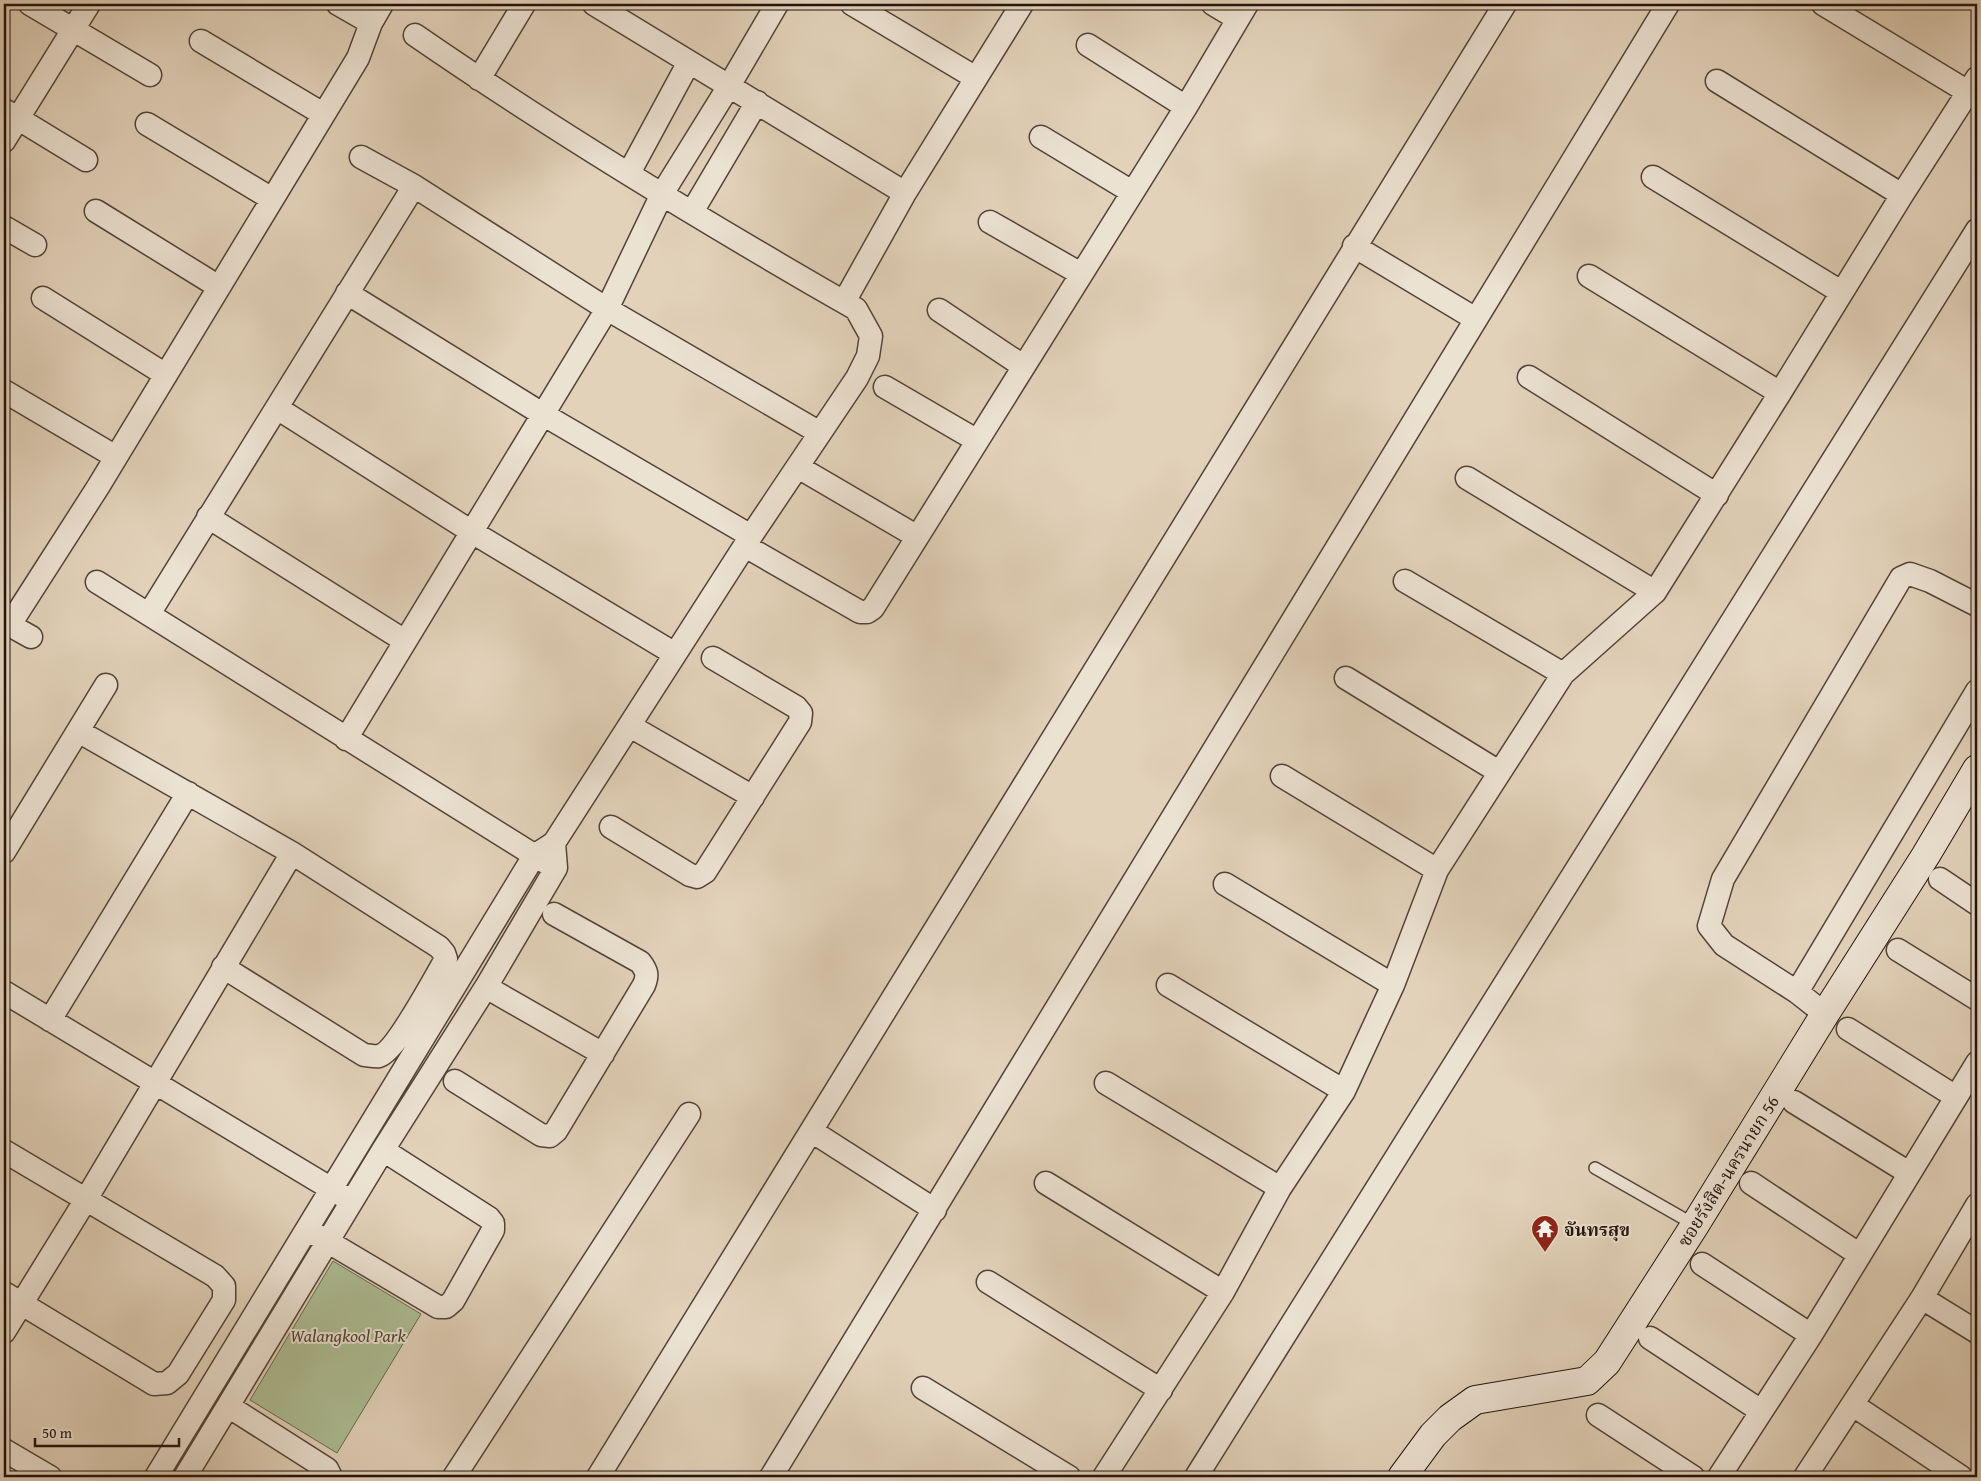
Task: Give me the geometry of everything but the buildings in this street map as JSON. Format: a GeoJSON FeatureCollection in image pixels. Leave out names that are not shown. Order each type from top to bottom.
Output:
{"type":"FeatureCollection","features":[{"type":"Feature","properties":{"kind":"street"},"geometry":{"type":"LineString","coordinates":[[30,4],[150,75]]}},
{"type":"Feature","properties":{"kind":"street"},"geometry":{"type":"LineString","coordinates":[[4,141],[11,114],[73,30],[89,4]]}},
{"type":"Feature","properties":{"kind":"street"},"geometry":{"type":"LineString","coordinates":[[338,4],[371,24]]}},
{"type":"Feature","properties":{"kind":"street"},"geometry":{"type":"LineString","coordinates":[[31,637],[7,624],[116,457],[358,58],[371,24],[382,4]]}},
{"type":"Feature","properties":{"kind":"street"},"geometry":{"type":"LineString","coordinates":[[479,79],[524,4]]}},
{"type":"Feature","properties":{"kind":"street"},"geometry":{"type":"LineString","coordinates":[[594,4],[905,193]]}},
{"type":"Feature","properties":{"kind":"street"},"geometry":{"type":"LineString","coordinates":[[346,739],[607,309],[662,194],[778,4]]}},
{"type":"Feature","properties":{"kind":"street"},"geometry":{"type":"LineString","coordinates":[[852,4],[976,78]]}},
{"type":"Feature","properties":{"kind":"street"},"geometry":{"type":"LineString","coordinates":[[844,302],[905,193],[1022,4]]}},
{"type":"Feature","properties":{"kind":"street"},"geometry":{"type":"LineString","coordinates":[[347,293],[860,612],[867,612],[873,608],[916,536],[1186,107],[1243,12],[1213,4]]}},
{"type":"Feature","properties":{"kind":"street"},"geometry":{"type":"LineString","coordinates":[[598,1477],[813,1132],[1504,4]]}},
{"type":"Feature","properties":{"kind":"street"},"geometry":{"type":"LineString","coordinates":[[771,1477],[935,1210],[1474,318],[1668,4]]}},
{"type":"Feature","properties":{"kind":"street"},"geometry":{"type":"LineString","coordinates":[[1104,1477],[1223,1292],[1280,1188],[1344,1091],[1393,984],[1437,870],[1563,674],[1655,592],[1717,495],[1841,292],[1973,85],[1823,4]]}},
{"type":"Feature","properties":{"kind":"street"},"geometry":{"type":"LineString","coordinates":[[156,1477],[534,856],[554,843],[748,541],[843,400],[868,356],[872,336],[856,309],[629,174],[479,79],[415,35]]}},
{"type":"Feature","properties":{"kind":"street"},"geometry":{"type":"LineString","coordinates":[[201,41],[324,114]]}},
{"type":"Feature","properties":{"kind":"street"},"geometry":{"type":"LineString","coordinates":[[1088,45],[1186,107]]}},
{"type":"Feature","properties":{"kind":"street"},"geometry":{"type":"LineString","coordinates":[[629,174],[689,62]]}},
{"type":"Feature","properties":{"kind":"street"},"geometry":{"type":"LineString","coordinates":[[1717,81],[1902,195]]}},
{"type":"Feature","properties":{"kind":"street"},"geometry":{"type":"LineString","coordinates":[[692,212],[756,102]]}},
{"type":"Feature","properties":{"kind":"street"},"geometry":{"type":"LineString","coordinates":[[11,114],[86,160]]}},
{"type":"Feature","properties":{"kind":"street"},"geometry":{"type":"LineString","coordinates":[[147,124],[272,199]]}},
{"type":"Feature","properties":{"kind":"street"},"geometry":{"type":"LineString","coordinates":[[1041,138],[1132,192]]}},
{"type":"Feature","properties":{"kind":"street"},"geometry":{"type":"LineString","coordinates":[[361,157],[414,186],[607,309],[820,433]]}},
{"type":"Feature","properties":{"kind":"street"},"geometry":{"type":"LineString","coordinates":[[1653,177],[1841,292]]}},
{"type":"Feature","properties":{"kind":"street"},"geometry":{"type":"LineString","coordinates":[[149,614],[414,186]]}},
{"type":"Feature","properties":{"kind":"street"},"geometry":{"type":"LineString","coordinates":[[96,211],[219,287]]}},
{"type":"Feature","properties":{"kind":"street"},"geometry":{"type":"LineString","coordinates":[[990,222],[1080,274]]}},
{"type":"Feature","properties":{"kind":"street"},"geometry":{"type":"LineString","coordinates":[[4,228],[35,245]]}},
{"type":"Feature","properties":{"kind":"street"},"geometry":{"type":"LineString","coordinates":[[1196,1477],[1977,230]]}},
{"type":"Feature","properties":{"kind":"street"},"geometry":{"type":"LineString","coordinates":[[1354,246],[1474,318]]}},
{"type":"Feature","properties":{"kind":"street"},"geometry":{"type":"LineString","coordinates":[[1590,276],[1780,393]]}},
{"type":"Feature","properties":{"kind":"street"},"geometry":{"type":"LineString","coordinates":[[43,298],[166,375]]}},
{"type":"Feature","properties":{"kind":"street"},"geometry":{"type":"LineString","coordinates":[[939,310],[1023,366]]}},
{"type":"Feature","properties":{"kind":"street"},"geometry":{"type":"LineString","coordinates":[[1529,376],[1717,495]]}},
{"type":"Feature","properties":{"kind":"street"},"geometry":{"type":"LineString","coordinates":[[885,387],[976,440]]}},
{"type":"Feature","properties":{"kind":"street"},"geometry":{"type":"LineString","coordinates":[[4,391],[116,457]]}},
{"type":"Feature","properties":{"kind":"street"},"geometry":{"type":"LineString","coordinates":[[276,408],[472,532],[675,654]]}},
{"type":"Feature","properties":{"kind":"street"},"geometry":{"type":"LineString","coordinates":[[798,467],[916,536]]}},
{"type":"Feature","properties":{"kind":"street"},"geometry":{"type":"LineString","coordinates":[[1467,478],[1655,592]]}},
{"type":"Feature","properties":{"kind":"street"},"geometry":{"type":"LineString","coordinates":[[208,517],[406,641]]}},
{"type":"Feature","properties":{"kind":"street"},"geometry":{"type":"LineString","coordinates":[[1825,1014],[1797,992],[1724,945],[1709,926],[1723,879],[1901,578],[1910,574],[1930,581],[1977,605]]}},
{"type":"Feature","properties":{"kind":"street"},"geometry":{"type":"LineString","coordinates":[[1405,581],[1563,674]]}},
{"type":"Feature","properties":{"kind":"street"},"geometry":{"type":"LineString","coordinates":[[97,582],[346,739],[556,868]]}},
{"type":"Feature","properties":{"kind":"street"},"geometry":{"type":"LineString","coordinates":[[611,827],[690,875],[697,876],[705,872],[800,722],[801,713],[796,707],[714,658]]}},
{"type":"Feature","properties":{"kind":"street"},"geometry":{"type":"LineString","coordinates":[[1346,678],[1499,772]]}},
{"type":"Feature","properties":{"kind":"street"},"geometry":{"type":"LineString","coordinates":[[4,852],[106,684]]}},
{"type":"Feature","properties":{"kind":"street"},"geometry":{"type":"LineString","coordinates":[[1797,992],[1977,691]]}},
{"type":"Feature","properties":{"kind":"street"},"geometry":{"type":"LineString","coordinates":[[630,726],[753,796]]}},
{"type":"Feature","properties":{"kind":"street"},"geometry":{"type":"LineString","coordinates":[[78,731],[292,853],[439,947],[446,959],[403,1031],[389,1050],[379,1056],[364,1055],[223,967]]}},
{"type":"Feature","properties":{"kind":"street","name":"ซอยรังสิต-นครนายก 56"},"geometry":{"type":"LineString","coordinates":[[1402,1477],[1433,1435],[1450,1418],[1475,1400],[1587,1380],[1607,1362],[1695,1225],[1926,855],[1977,769]]}},
{"type":"Feature","properties":{"kind":"street"},"geometry":{"type":"LineString","coordinates":[[1282,776],[1437,870]]}},
{"type":"Feature","properties":{"kind":"street"},"geometry":{"type":"LineString","coordinates":[[50,1020],[188,793]]}},
{"type":"Feature","properties":{"kind":"street"},"geometry":{"type":"LineString","coordinates":[[185,1477],[383,1150],[486,987],[556,868],[554,843]]}},
{"type":"Feature","properties":{"kind":"street"},"geometry":{"type":"LineString","coordinates":[[4,1332],[12,1298],[85,1201],[292,853]]}},
{"type":"Feature","properties":{"kind":"street"},"geometry":{"type":"LineString","coordinates":[[1940,879],[1977,904]]}},
{"type":"Feature","properties":{"kind":"street"},"geometry":{"type":"LineString","coordinates":[[1225,884],[1393,984]]}},
{"type":"Feature","properties":{"kind":"street"},"geometry":{"type":"LineString","coordinates":[[455,1081],[541,1135],[550,1136],[556,1131],[644,985],[648,976],[646,969],[640,962],[554,914]]}},
{"type":"Feature","properties":{"kind":"street"},"geometry":{"type":"LineString","coordinates":[[1898,950],[1977,999]]}},
{"type":"Feature","properties":{"kind":"street"},"geometry":{"type":"LineString","coordinates":[[1168,985],[1344,1091]]}},
{"type":"Feature","properties":{"kind":"street"},"geometry":{"type":"LineString","coordinates":[[486,987],[603,1054]]}},
{"type":"Feature","properties":{"kind":"street"},"geometry":{"type":"LineString","coordinates":[[4,992],[352,1201]]}},
{"type":"Feature","properties":{"kind":"street"},"geometry":{"type":"LineString","coordinates":[[1848,1029],[1956,1097]]}},
{"type":"Feature","properties":{"kind":"street"},"geometry":{"type":"LineString","coordinates":[[1719,1477],[1811,1335],[1977,1063]]}},
{"type":"Feature","properties":{"kind":"street"},"geometry":{"type":"LineString","coordinates":[[1106,1083],[1280,1188]]}},
{"type":"Feature","properties":{"kind":"street"},"geometry":{"type":"LineString","coordinates":[[1794,1102],[1909,1173]]}},
{"type":"Feature","properties":{"kind":"street"},"geometry":{"type":"LineString","coordinates":[[454,1477],[689,1114]]}},
{"type":"Feature","properties":{"kind":"street"},"geometry":{"type":"LineString","coordinates":[[813,1132],[935,1210]]}},
{"type":"Feature","properties":{"kind":"street"},"geometry":{"type":"LineString","coordinates":[[307,1229],[438,1307],[446,1307],[453,1301],[493,1230],[493,1223],[489,1218],[383,1150]]}},
{"type":"Feature","properties":{"kind":"street"},"geometry":{"type":"LineString","coordinates":[[4,1151],[85,1201],[215,1276],[224,1286],[224,1300],[178,1374],[167,1383],[154,1384],[12,1298]]}},
{"type":"Feature","properties":{"kind":"street"},"geometry":{"type":"LineString","coordinates":[[1046,1183],[1223,1292]]}},
{"type":"Feature","properties":{"kind":"street"},"geometry":{"type":"LineString","coordinates":[[1751,1183],[1860,1255]]}},
{"type":"Feature","properties":{"kind":"street"},"geometry":{"type":"LineString","coordinates":[[1805,1477],[1922,1298],[1977,1206]]}},
{"type":"Feature","properties":{"kind":"street"},"geometry":{"type":"LineString","coordinates":[[1702,1264],[1811,1335]]}},
{"type":"Feature","properties":{"kind":"street"},"geometry":{"type":"LineString","coordinates":[[988,1282],[1161,1390]]}},
{"type":"Feature","properties":{"kind":"street"},"geometry":{"type":"LineString","coordinates":[[1922,1298],[1977,1332]]}},
{"type":"Feature","properties":{"kind":"street"},"geometry":{"type":"LineString","coordinates":[[1650,1338],[1761,1411]]}},
{"type":"Feature","properties":{"kind":"street"},"geometry":{"type":"LineString","coordinates":[[923,1388],[1069,1477]]}},
{"type":"Feature","properties":{"kind":"street"},"geometry":{"type":"LineString","coordinates":[[1853,1405],[1962,1477]]}},
{"type":"Feature","properties":{"kind":"street"},"geometry":{"type":"LineString","coordinates":[[228,1406],[327,1469],[331,1477]]}},
{"type":"Feature","properties":{"kind":"street"},"geometry":{"type":"LineString","coordinates":[[1598,1414],[1693,1477]]}},
{"type":"Feature","properties":{"kind":"street"},"geometry":{"type":"LineString","coordinates":[[4,1450],[50,1477]]}},
{"type":"Feature","properties":{"kind":"lane"},"geometry":{"type":"LineString","coordinates":[[1595,1168],[1695,1225]]}},
{"type":"Feature","properties":{"kind":"green space","name":"Walangkool Park"},"geometry":{"type":"Polygon","coordinates":[[[333,1261],[421,1314],[337,1453],[250,1400],[333,1261]]]}},
{"type":"Feature","properties":{"kind":"place","name":"จันทรสุข"},"geometry":{"type":"Point","coordinates":[1545,1253]}}]}
